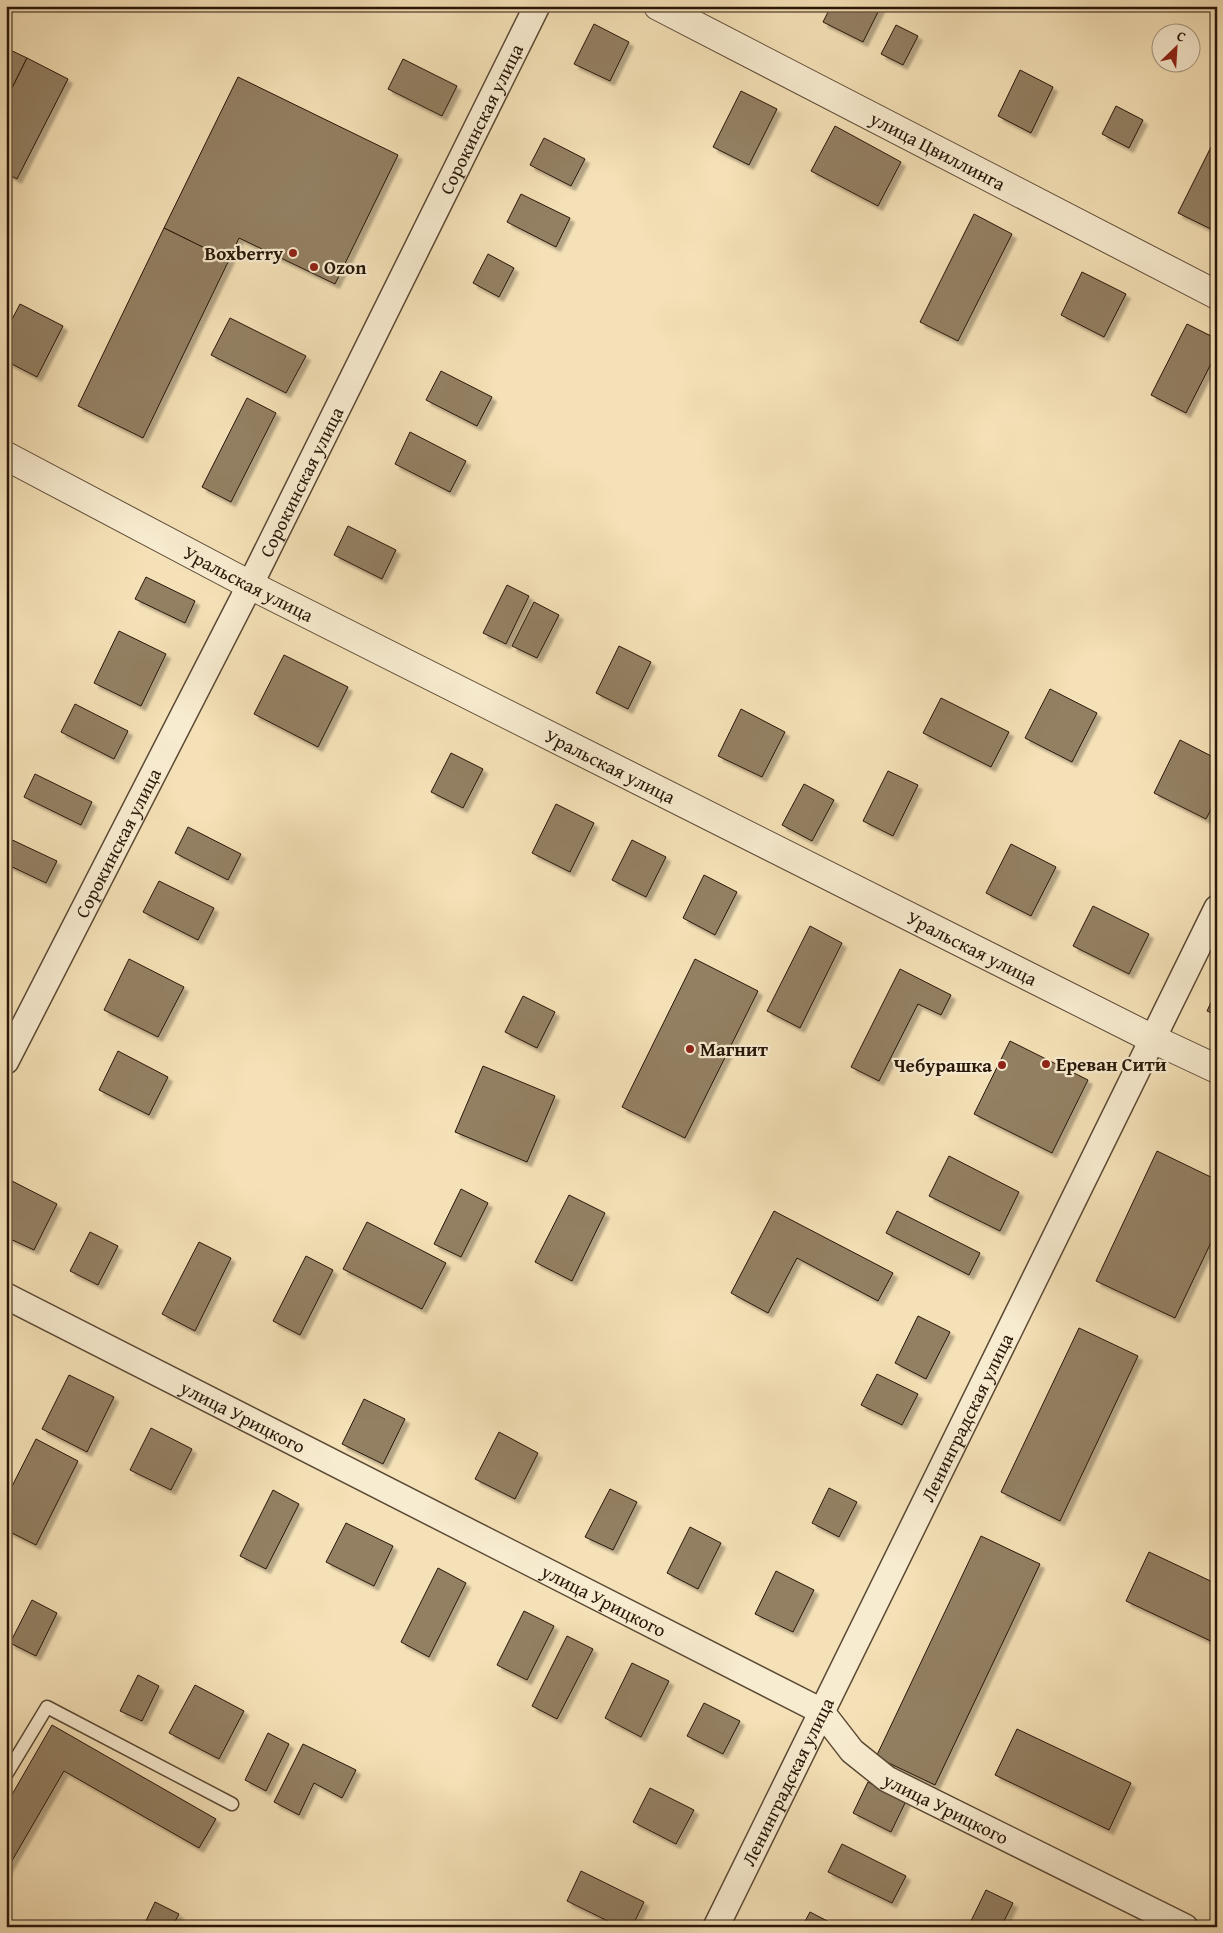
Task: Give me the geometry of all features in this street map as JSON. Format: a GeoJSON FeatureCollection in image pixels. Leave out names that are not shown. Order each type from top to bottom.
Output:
{"type":"FeatureCollection","features":[{"type":"Feature","properties":{"kind":"street","name":"Сорокинская улица"},"geometry":{"type":"LineString","coordinates":[[6,1061],[250,585],[537,6]]}},
{"type":"Feature","properties":{"kind":"street","name":"улица Цвиллинга"},"geometry":{"type":"LineString","coordinates":[[658,6],[1217,295]]}},
{"type":"Feature","properties":{"kind":"street","name":"Уральская улица"},"geometry":{"type":"LineString","coordinates":[[6,456],[250,585],[1153,1039],[1217,1069]]}},
{"type":"Feature","properties":{"kind":"street","name":"Ленинградская улица"},"geometry":{"type":"LineString","coordinates":[[716,1927],[821,1710],[1217,908]]}},
{"type":"Feature","properties":{"kind":"street","name":"улица Урицкого"},"geometry":{"type":"LineString","coordinates":[[6,1296],[821,1710],[852,1751],[887,1779],[1185,1927]]}},
{"type":"Feature","properties":{"kind":"lane"},"geometry":{"type":"LineString","coordinates":[[6,1776],[47,1707],[232,1804]]}},
{"type":"Feature","properties":{"kind":"building"},"geometry":{"type":"Polygon","coordinates":[[[831,6],[881,6],[863,42],[823,22],[831,6]]]}},
{"type":"Feature","properties":{"kind":"building"},"geometry":{"type":"Polygon","coordinates":[[[594,24],[629,42],[610,81],[574,64],[594,24]]]}},
{"type":"Feature","properties":{"kind":"building"},"geometry":{"type":"Polygon","coordinates":[[[896,25],[918,36],[903,65],[881,54],[896,25]]]}},
{"type":"Feature","properties":{"kind":"building"},"geometry":{"type":"Polygon","coordinates":[[[6,48],[27,58],[6,100],[6,48]]]}},
{"type":"Feature","properties":{"kind":"building"},"geometry":{"type":"Polygon","coordinates":[[[27,58],[68,79],[17,179],[6,173],[6,100],[27,58]]]}},
{"type":"Feature","properties":{"kind":"building"},"geometry":{"type":"Polygon","coordinates":[[[403,59],[457,86],[442,116],[388,89],[403,59]]]}},
{"type":"Feature","properties":{"kind":"building"},"geometry":{"type":"Polygon","coordinates":[[[1020,70],[1053,87],[1031,133],[998,116],[1020,70]]]}},
{"type":"Feature","properties":{"kind":"building"},"geometry":{"type":"Polygon","coordinates":[[[238,77],[398,155],[335,284],[239,238],[229,260],[164,228],[238,77]]]}},
{"type":"Feature","properties":{"kind":"building"},"geometry":{"type":"Polygon","coordinates":[[[741,91],[777,109],[749,165],[713,147],[741,91]]]}},
{"type":"Feature","properties":{"kind":"building"},"geometry":{"type":"Polygon","coordinates":[[[1116,106],[1143,120],[1129,148],[1102,134],[1116,106]]]}},
{"type":"Feature","properties":{"kind":"building"},"geometry":{"type":"Polygon","coordinates":[[[835,126],[901,162],[878,206],[811,171],[835,126]]]}},
{"type":"Feature","properties":{"kind":"building"},"geometry":{"type":"Polygon","coordinates":[[[1217,135],[1217,232],[1178,213],[1217,135]]]}},
{"type":"Feature","properties":{"kind":"building"},"geometry":{"type":"Polygon","coordinates":[[[544,138],[585,159],[571,186],[530,165],[544,138]]]}},
{"type":"Feature","properties":{"kind":"building"},"geometry":{"type":"Polygon","coordinates":[[[521,194],[570,218],[556,247],[507,222],[521,194]]]}},
{"type":"Feature","properties":{"kind":"building"},"geometry":{"type":"Polygon","coordinates":[[[974,214],[1012,234],[958,341],[920,322],[974,214]]]}},
{"type":"Feature","properties":{"kind":"building"},"geometry":{"type":"Polygon","coordinates":[[[164,228],[229,260],[143,438],[78,406],[164,228]]]}},
{"type":"Feature","properties":{"kind":"building"},"geometry":{"type":"Polygon","coordinates":[[[488,254],[514,268],[499,297],[473,283],[488,254]]]}},
{"type":"Feature","properties":{"kind":"building"},"geometry":{"type":"Polygon","coordinates":[[[1082,272],[1126,294],[1104,337],[1061,315],[1082,272]]]}},
{"type":"Feature","properties":{"kind":"building"},"geometry":{"type":"Polygon","coordinates":[[[20,304],[63,326],[37,377],[6,361],[6,331],[20,304]]]}},
{"type":"Feature","properties":{"kind":"building"},"geometry":{"type":"Polygon","coordinates":[[[230,318],[306,356],[286,393],[211,355],[230,318]]]}},
{"type":"Feature","properties":{"kind":"building"},"geometry":{"type":"Polygon","coordinates":[[[1187,324],[1217,339],[1217,352],[1186,413],[1151,395],[1187,324]]]}},
{"type":"Feature","properties":{"kind":"building"},"geometry":{"type":"Polygon","coordinates":[[[441,371],[492,397],[477,426],[426,400],[441,371]]]}},
{"type":"Feature","properties":{"kind":"building"},"geometry":{"type":"Polygon","coordinates":[[[247,398],[276,413],[231,502],[202,487],[247,398]]]}},
{"type":"Feature","properties":{"kind":"building"},"geometry":{"type":"Polygon","coordinates":[[[410,432],[466,461],[450,492],[395,464],[410,432]]]}},
{"type":"Feature","properties":{"kind":"building"},"geometry":{"type":"Polygon","coordinates":[[[348,526],[396,550],[382,579],[334,555],[348,526]]]}},
{"type":"Feature","properties":{"kind":"building"},"geometry":{"type":"Polygon","coordinates":[[[146,577],[195,601],[185,623],[135,599],[146,577]]]}},
{"type":"Feature","properties":{"kind":"building"},"geometry":{"type":"Polygon","coordinates":[[[507,585],[529,596],[506,644],[483,633],[507,585]]]}},
{"type":"Feature","properties":{"kind":"building"},"geometry":{"type":"Polygon","coordinates":[[[534,602],[559,615],[537,658],[512,646],[534,602]]]}},
{"type":"Feature","properties":{"kind":"building"},"geometry":{"type":"Polygon","coordinates":[[[119,631],[166,654],[141,706],[94,683],[119,631]]]}},
{"type":"Feature","properties":{"kind":"building"},"geometry":{"type":"Polygon","coordinates":[[[619,646],[651,662],[628,709],[596,693],[619,646]]]}},
{"type":"Feature","properties":{"kind":"building"},"geometry":{"type":"Polygon","coordinates":[[[284,655],[348,687],[318,747],[254,714],[284,655]]]}},
{"type":"Feature","properties":{"kind":"building"},"geometry":{"type":"Polygon","coordinates":[[[1050,689],[1097,713],[1072,762],[1025,738],[1050,689]]]}},
{"type":"Feature","properties":{"kind":"building"},"geometry":{"type":"Polygon","coordinates":[[[941,698],[1009,732],[991,767],[923,733],[941,698]]]}},
{"type":"Feature","properties":{"kind":"building"},"geometry":{"type":"Polygon","coordinates":[[[75,704],[128,731],[114,759],[61,732],[75,704]]]}},
{"type":"Feature","properties":{"kind":"building"},"geometry":{"type":"Polygon","coordinates":[[[741,709],[785,732],[762,777],[718,756],[741,709]]]}},
{"type":"Feature","properties":{"kind":"building"},"geometry":{"type":"Polygon","coordinates":[[[1180,740],[1217,759],[1217,798],[1206,819],[1154,793],[1180,740]]]}},
{"type":"Feature","properties":{"kind":"building"},"geometry":{"type":"Polygon","coordinates":[[[451,753],[483,769],[463,808],[431,792],[451,753]]]}},
{"type":"Feature","properties":{"kind":"building"},"geometry":{"type":"Polygon","coordinates":[[[888,771],[918,785],[893,836],[863,821],[888,771]]]}},
{"type":"Feature","properties":{"kind":"building"},"geometry":{"type":"Polygon","coordinates":[[[35,774],[92,802],[81,825],[24,797],[35,774]]]}},
{"type":"Feature","properties":{"kind":"building"},"geometry":{"type":"Polygon","coordinates":[[[804,784],[834,800],[812,841],[782,825],[804,784]]]}},
{"type":"Feature","properties":{"kind":"building"},"geometry":{"type":"Polygon","coordinates":[[[556,804],[594,823],[570,872],[532,853],[556,804]]]}},
{"type":"Feature","properties":{"kind":"building"},"geometry":{"type":"Polygon","coordinates":[[[188,827],[241,854],[228,880],[175,853],[188,827]]]}},
{"type":"Feature","properties":{"kind":"building"},"geometry":{"type":"Polygon","coordinates":[[[6,837],[57,861],[46,883],[6,864],[6,837]]]}},
{"type":"Feature","properties":{"kind":"building"},"geometry":{"type":"Polygon","coordinates":[[[632,840],[666,857],[646,897],[612,880],[632,840]]]}},
{"type":"Feature","properties":{"kind":"building"},"geometry":{"type":"Polygon","coordinates":[[[1011,844],[1056,867],[1031,916],[986,893],[1011,844]]]}},
{"type":"Feature","properties":{"kind":"building"},"geometry":{"type":"Polygon","coordinates":[[[704,875],[737,892],[715,935],[683,918],[704,875]]]}},
{"type":"Feature","properties":{"kind":"building"},"geometry":{"type":"Polygon","coordinates":[[[159,881],[214,908],[198,940],[143,912],[159,881]]]}},
{"type":"Feature","properties":{"kind":"building"},"geometry":{"type":"Polygon","coordinates":[[[1093,906],[1149,934],[1129,974],[1073,946],[1093,906]]]}},
{"type":"Feature","properties":{"kind":"building"},"geometry":{"type":"Polygon","coordinates":[[[810,926],[842,943],[800,1028],[767,1011],[810,926]]]}},
{"type":"Feature","properties":{"kind":"building"},"geometry":{"type":"Polygon","coordinates":[[[129,959],[184,987],[158,1037],[104,1010],[129,959]]]}},
{"type":"Feature","properties":{"kind":"building","name":"Магнит"},"geometry":{"type":"Polygon","coordinates":[[[695,959],[758,991],[685,1138],[622,1107],[695,959]]]}},
{"type":"Feature","properties":{"kind":"building"},"geometry":{"type":"Polygon","coordinates":[[[900,969],[951,995],[941,1015],[918,1004],[879,1081],[851,1067],[900,969]]]}},
{"type":"Feature","properties":{"kind":"building"},"geometry":{"type":"Polygon","coordinates":[[[1217,990],[1217,1015],[1207,1011],[1217,990]]]}},
{"type":"Feature","properties":{"kind":"building"},"geometry":{"type":"Polygon","coordinates":[[[523,996],[555,1012],[537,1048],[505,1032],[523,996]]]}},
{"type":"Feature","properties":{"kind":"building"},"geometry":{"type":"Polygon","coordinates":[[[1010,1041],[1088,1080],[1052,1153],[974,1114],[1010,1041]]]}},
{"type":"Feature","properties":{"kind":"building"},"geometry":{"type":"Polygon","coordinates":[[[118,1051],[168,1077],[149,1115],[99,1090],[118,1051]]]}},
{"type":"Feature","properties":{"kind":"building"},"geometry":{"type":"Polygon","coordinates":[[[483,1066],[555,1096],[527,1162],[455,1132],[483,1066]]]}},
{"type":"Feature","properties":{"kind":"building"},"geometry":{"type":"Polygon","coordinates":[[[1157,1151],[1217,1180],[1217,1230],[1175,1318],[1096,1281],[1157,1151]]]}},
{"type":"Feature","properties":{"kind":"building"},"geometry":{"type":"Polygon","coordinates":[[[949,1156],[1019,1192],[1000,1231],[929,1196],[949,1156]]]}},
{"type":"Feature","properties":{"kind":"building"},"geometry":{"type":"Polygon","coordinates":[[[8,1179],[57,1204],[34,1250],[6,1237],[6,1182],[8,1179]]]}},
{"type":"Feature","properties":{"kind":"building"},"geometry":{"type":"Polygon","coordinates":[[[461,1189],[488,1203],[461,1257],[434,1244],[461,1189]]]}},
{"type":"Feature","properties":{"kind":"building"},"geometry":{"type":"Polygon","coordinates":[[[569,1195],[605,1213],[572,1281],[535,1262],[569,1195]]]}},
{"type":"Feature","properties":{"kind":"building"},"geometry":{"type":"Polygon","coordinates":[[[774,1211],[893,1273],[878,1301],[797,1258],[768,1313],[731,1293],[774,1211]]]}},
{"type":"Feature","properties":{"kind":"building"},"geometry":{"type":"Polygon","coordinates":[[[897,1211],[980,1253],[969,1275],[886,1233],[897,1211]]]}},
{"type":"Feature","properties":{"kind":"building"},"geometry":{"type":"Polygon","coordinates":[[[367,1222],[446,1263],[422,1309],[343,1269],[367,1222]]]}},
{"type":"Feature","properties":{"kind":"building"},"geometry":{"type":"Polygon","coordinates":[[[90,1232],[118,1246],[98,1285],[70,1271],[90,1232]]]}},
{"type":"Feature","properties":{"kind":"building"},"geometry":{"type":"Polygon","coordinates":[[[199,1242],[231,1258],[195,1331],[162,1314],[199,1242]]]}},
{"type":"Feature","properties":{"kind":"building"},"geometry":{"type":"Polygon","coordinates":[[[306,1256],[333,1270],[300,1335],[273,1321],[306,1256]]]}},
{"type":"Feature","properties":{"kind":"building"},"geometry":{"type":"Polygon","coordinates":[[[918,1316],[950,1332],[926,1379],[895,1363],[918,1316]]]}},
{"type":"Feature","properties":{"kind":"building"},"geometry":{"type":"Polygon","coordinates":[[[1079,1328],[1138,1356],[1060,1521],[1001,1492],[1079,1328]]]}},
{"type":"Feature","properties":{"kind":"building"},"geometry":{"type":"Polygon","coordinates":[[[877,1374],[918,1394],[902,1425],[861,1405],[877,1374]]]}},
{"type":"Feature","properties":{"kind":"building"},"geometry":{"type":"Polygon","coordinates":[[[69,1375],[114,1397],[87,1452],[42,1429],[69,1375]]]}},
{"type":"Feature","properties":{"kind":"building"},"geometry":{"type":"Polygon","coordinates":[[[364,1399],[405,1419],[383,1464],[342,1444],[364,1399]]]}},
{"type":"Feature","properties":{"kind":"building"},"geometry":{"type":"Polygon","coordinates":[[[151,1428],[192,1449],[171,1490],[130,1470],[151,1428]]]}},
{"type":"Feature","properties":{"kind":"building"},"geometry":{"type":"Polygon","coordinates":[[[499,1432],[538,1453],[515,1499],[475,1479],[499,1432]]]}},
{"type":"Feature","properties":{"kind":"building"},"geometry":{"type":"Polygon","coordinates":[[[36,1439],[78,1461],[36,1545],[6,1530],[6,1498],[36,1439]]]}},
{"type":"Feature","properties":{"kind":"building"},"geometry":{"type":"Polygon","coordinates":[[[829,1488],[857,1502],[839,1537],[812,1523],[829,1488]]]}},
{"type":"Feature","properties":{"kind":"building"},"geometry":{"type":"Polygon","coordinates":[[[610,1489],[637,1502],[613,1550],[585,1537],[610,1489]]]}},
{"type":"Feature","properties":{"kind":"building"},"geometry":{"type":"Polygon","coordinates":[[[273,1490],[299,1504],[266,1569],[240,1556],[273,1490]]]}},
{"type":"Feature","properties":{"kind":"building"},"geometry":{"type":"Polygon","coordinates":[[[346,1523],[393,1546],[374,1586],[326,1562],[346,1523]]]}},
{"type":"Feature","properties":{"kind":"building"},"geometry":{"type":"Polygon","coordinates":[[[690,1527],[721,1543],[698,1589],[667,1573],[690,1527]]]}},
{"type":"Feature","properties":{"kind":"building"},"geometry":{"type":"Polygon","coordinates":[[[981,1536],[1040,1564],[935,1785],[876,1757],[981,1536]]]}},
{"type":"Feature","properties":{"kind":"building"},"geometry":{"type":"Polygon","coordinates":[[[1149,1552],[1217,1584],[1217,1644],[1126,1601],[1149,1552]]]}},
{"type":"Feature","properties":{"kind":"building"},"geometry":{"type":"Polygon","coordinates":[[[438,1568],[466,1583],[429,1657],[401,1642],[438,1568]]]}},
{"type":"Feature","properties":{"kind":"building"},"geometry":{"type":"Polygon","coordinates":[[[776,1571],[814,1590],[793,1632],[755,1614],[776,1571]]]}},
{"type":"Feature","properties":{"kind":"building"},"geometry":{"type":"Polygon","coordinates":[[[32,1600],[57,1613],[36,1656],[10,1643],[32,1600]]]}},
{"type":"Feature","properties":{"kind":"building"},"geometry":{"type":"Polygon","coordinates":[[[524,1611],[554,1626],[527,1680],[497,1665],[524,1611]]]}},
{"type":"Feature","properties":{"kind":"building"},"geometry":{"type":"Polygon","coordinates":[[[567,1636],[593,1649],[557,1719],[532,1706],[567,1636]]]}},
{"type":"Feature","properties":{"kind":"building"},"geometry":{"type":"Polygon","coordinates":[[[632,1663],[669,1681],[641,1737],[605,1718],[632,1663]]]}},
{"type":"Feature","properties":{"kind":"building"},"geometry":{"type":"Polygon","coordinates":[[[138,1675],[159,1686],[142,1721],[120,1711],[138,1675]]]}},
{"type":"Feature","properties":{"kind":"building"},"geometry":{"type":"Polygon","coordinates":[[[195,1685],[244,1711],[219,1759],[169,1733],[195,1685]]]}},
{"type":"Feature","properties":{"kind":"building"},"geometry":{"type":"Polygon","coordinates":[[[704,1703],[740,1721],[723,1754],[687,1736],[704,1703]]]}},
{"type":"Feature","properties":{"kind":"building"},"geometry":{"type":"Polygon","coordinates":[[[52,1725],[216,1819],[199,1848],[64,1771],[6,1871],[6,1805],[52,1725]]]}},
{"type":"Feature","properties":{"kind":"building"},"geometry":{"type":"Polygon","coordinates":[[[1017,1729],[1131,1783],[1109,1830],[995,1775],[1017,1729]]]}},
{"type":"Feature","properties":{"kind":"building"},"geometry":{"type":"Polygon","coordinates":[[[268,1733],[289,1744],[266,1791],[245,1780],[268,1733]]]}},
{"type":"Feature","properties":{"kind":"building"},"geometry":{"type":"Polygon","coordinates":[[[303,1744],[356,1770],[342,1798],[314,1783],[299,1815],[274,1802],[303,1744]]]}},
{"type":"Feature","properties":{"kind":"building"},"geometry":{"type":"Polygon","coordinates":[[[868,1782],[906,1801],[891,1832],[853,1813],[868,1782]]]}},
{"type":"Feature","properties":{"kind":"building"},"geometry":{"type":"Polygon","coordinates":[[[650,1788],[694,1810],[676,1844],[633,1822],[650,1788]]]}},
{"type":"Feature","properties":{"kind":"building"},"geometry":{"type":"Polygon","coordinates":[[[842,1844],[906,1876],[892,1903],[828,1872],[842,1844]]]}},
{"type":"Feature","properties":{"kind":"building"},"geometry":{"type":"Polygon","coordinates":[[[581,1871],[644,1902],[632,1927],[620,1927],[567,1901],[581,1871]]]}},
{"type":"Feature","properties":{"kind":"building"},"geometry":{"type":"Polygon","coordinates":[[[986,1890],[1013,1903],[1001,1927],[968,1927],[986,1890]]]}},
{"type":"Feature","properties":{"kind":"building"},"geometry":{"type":"Polygon","coordinates":[[[155,1902],[179,1914],[172,1927],[143,1927],[155,1902]]]}},
{"type":"Feature","properties":{"kind":"building"},"geometry":{"type":"Polygon","coordinates":[[[810,1912],[839,1927],[802,1927],[810,1912]]]}},
{"type":"Feature","properties":{"kind":"place","name":"Boxberry"},"geometry":{"type":"Point","coordinates":[293,253]}},
{"type":"Feature","properties":{"kind":"place","name":"Ozon"},"geometry":{"type":"Point","coordinates":[314,267]}},
{"type":"Feature","properties":{"kind":"place","name":"Магнит"},"geometry":{"type":"Point","coordinates":[690,1049]}},
{"type":"Feature","properties":{"kind":"place","name":"Ереван Сити"},"geometry":{"type":"Point","coordinates":[1046,1064]}},
{"type":"Feature","properties":{"kind":"place","name":"Чебурашка"},"geometry":{"type":"Point","coordinates":[1002,1065]}}]}
